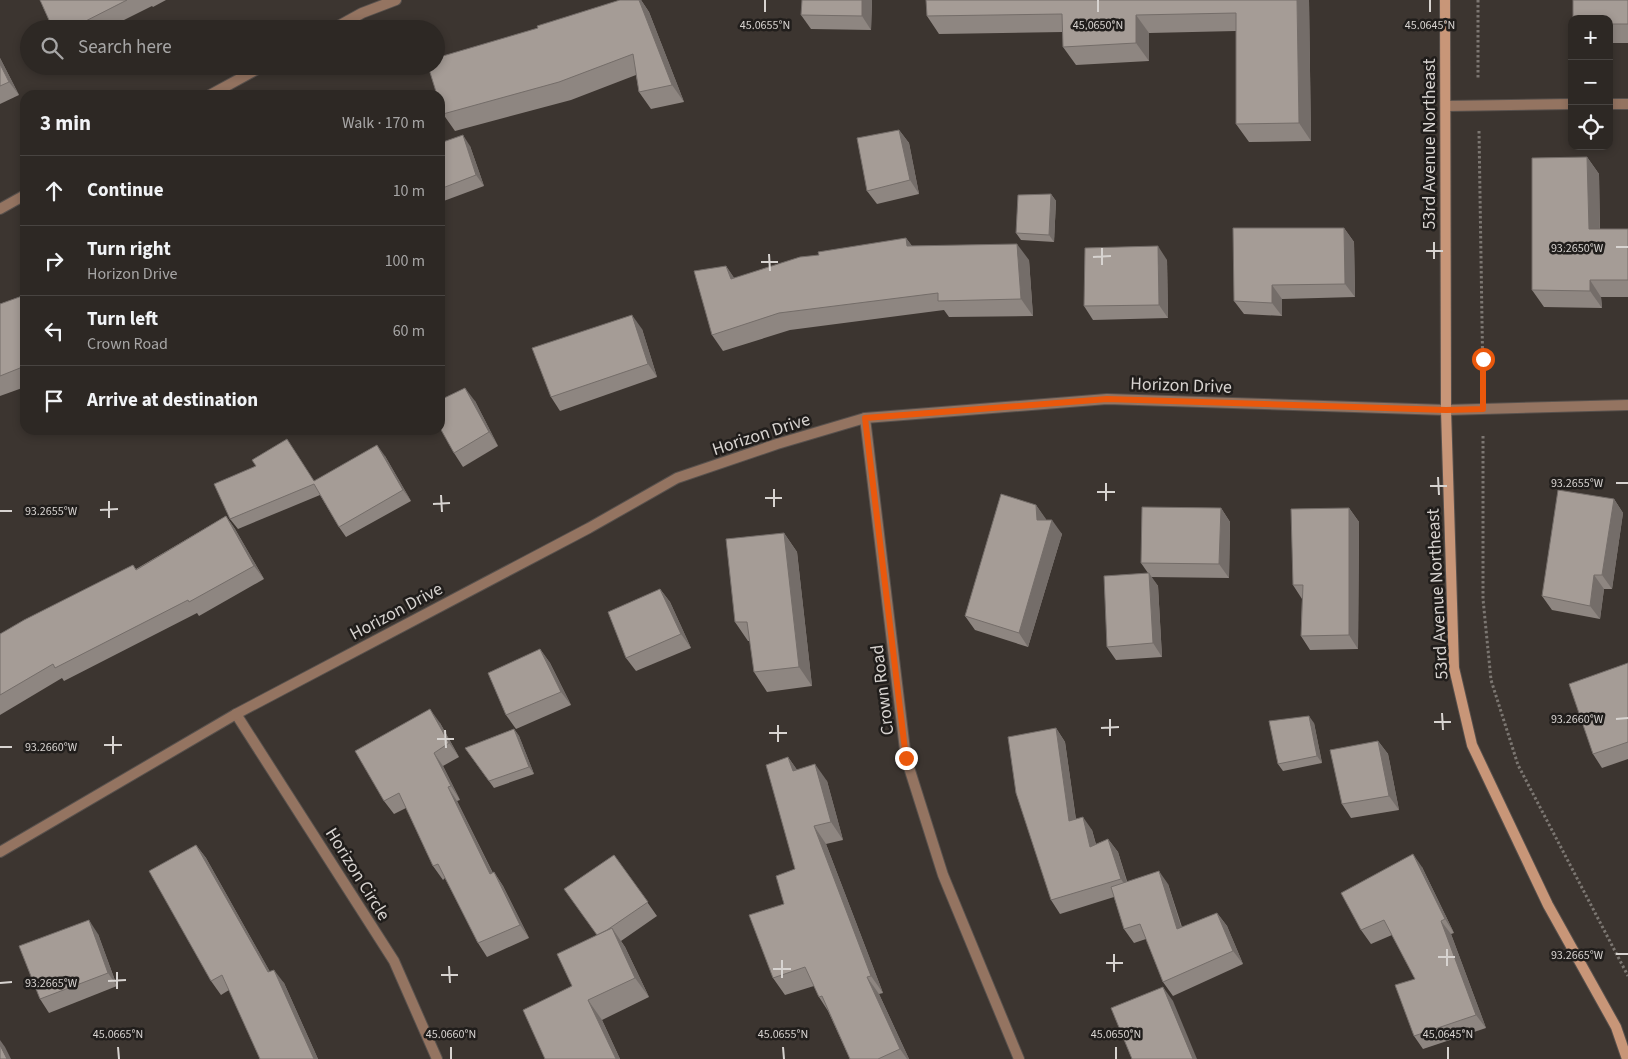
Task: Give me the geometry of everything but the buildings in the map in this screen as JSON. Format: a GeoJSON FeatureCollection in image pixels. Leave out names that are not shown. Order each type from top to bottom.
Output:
{"type":"FeatureCollection","features":[{"type":"Feature","properties":{"kind":"street"},"geometry":{"type":"LineString","coordinates":[[349,20],[396,0]]}},
{"type":"Feature","properties":{"kind":"street","name":"53rd Avenue Northeast"},"geometry":{"type":"LineString","coordinates":[[1445,0],[1446,410],[1454,668],[1472,745],[1548,905],[1616,1027],[1627,1059]]}},
{"type":"Feature","properties":{"kind":"street"},"geometry":{"type":"LineString","coordinates":[[219,90],[247,75]]}},
{"type":"Feature","properties":{"kind":"street"},"geometry":{"type":"LineString","coordinates":[[1446,106],[1568,104]]}},
{"type":"Feature","properties":{"kind":"street"},"geometry":{"type":"LineString","coordinates":[[1613,104],[1628,104]]}},
{"type":"Feature","properties":{"kind":"street"},"geometry":{"type":"LineString","coordinates":[[0,209],[20,198]]}},
{"type":"Feature","properties":{"kind":"street","name":"Horizon Drive"},"geometry":{"type":"LineString","coordinates":[[0,852],[236,714],[589,528],[677,478],[778,444],[865,418],[1107,399],[1446,410],[1628,405]]}},
{"type":"Feature","properties":{"kind":"street","name":"Crown Road"},"geometry":{"type":"LineString","coordinates":[[865,418],[906,758],[943,875],[1019,1059]]}},
{"type":"Feature","properties":{"kind":"street","name":"Horizon Circle"},"geometry":{"type":"LineString","coordinates":[[236,714],[394,962],[437,1059]]}},
{"type":"Feature","properties":{"kind":"path"},"geometry":{"type":"LineString","coordinates":[[1478,0],[1483,409],[1483,600],[1491,680],[1518,765],[1628,976]]}},
{"type":"Feature","properties":{"kind":"route"},"geometry":{"type":"LineString","coordinates":[[906,758],[865,418],[1107,399],[1446,410],[1483,409],[1483,359]]}}]}
